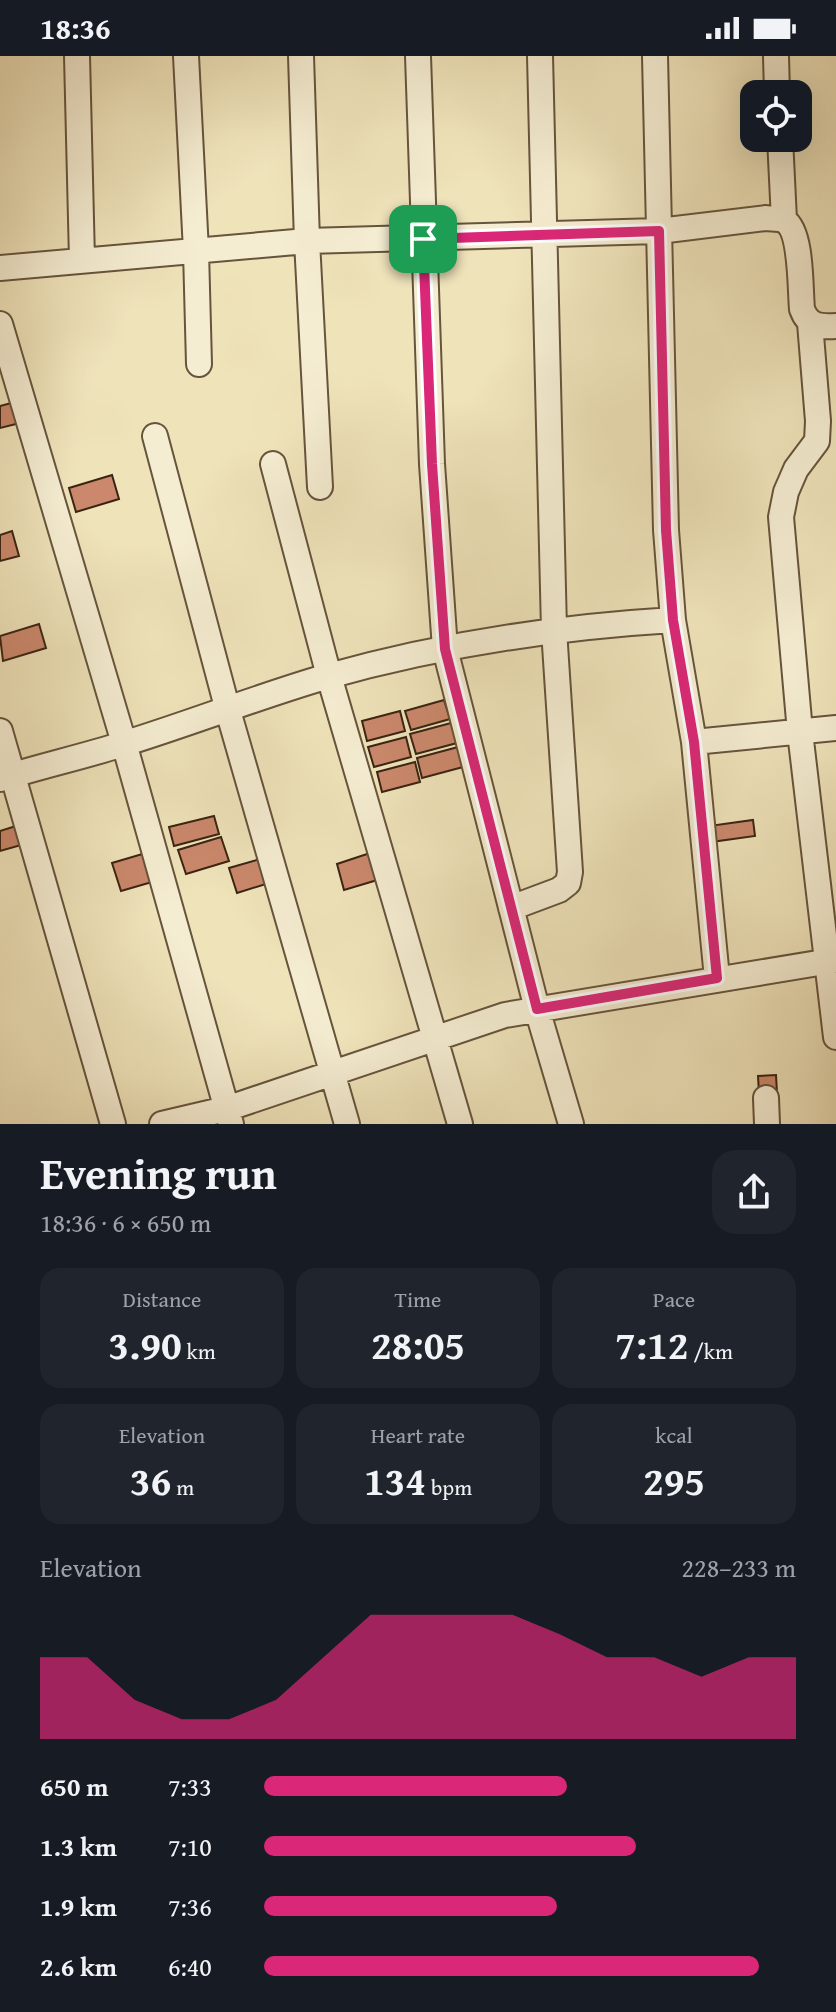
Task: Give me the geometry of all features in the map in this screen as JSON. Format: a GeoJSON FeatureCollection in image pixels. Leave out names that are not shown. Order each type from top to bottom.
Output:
{"type":"FeatureCollection","features":[{"type":"Feature","properties":{"kind":"street"},"geometry":{"type":"LineString","coordinates":[[77,56],[82,260]]}},
{"type":"Feature","properties":{"kind":"street"},"geometry":{"type":"LineString","coordinates":[[186,56],[199,364]]}},
{"type":"Feature","properties":{"kind":"street"},"geometry":{"type":"LineString","coordinates":[[301,56],[320,487]]}},
{"type":"Feature","properties":{"kind":"street"},"geometry":{"type":"LineString","coordinates":[[418,56],[432,464],[445,649],[537,1009],[571,1124]]}},
{"type":"Feature","properties":{"kind":"street"},"geometry":{"type":"LineString","coordinates":[[511,908],[559,890],[568,883],[569,856],[554,630],[540,56]]}},
{"type":"Feature","properties":{"kind":"street"},"geometry":{"type":"LineString","coordinates":[[655,56],[666,530],[673,620],[694,742],[717,978]]}},
{"type":"Feature","properties":{"kind":"street"},"geometry":{"type":"LineString","coordinates":[[776,56],[777,80]]}},
{"type":"Feature","properties":{"kind":"street"},"geometry":{"type":"LineString","coordinates":[[781,152],[784,220],[797,240],[802,309],[810,323],[818,421],[817,441],[796,469],[786,492],[781,517],[800,732],[831,960],[836,1037]]}},
{"type":"Feature","properties":{"kind":"street"},"geometry":{"type":"LineString","coordinates":[[0,268],[307,241],[659,231],[766,218],[784,220]]}},
{"type":"Feature","properties":{"kind":"street"},"geometry":{"type":"LineString","coordinates":[[810,323],[836,326]]}},
{"type":"Feature","properties":{"kind":"street"},"geometry":{"type":"LineString","coordinates":[[0,324],[124,743],[228,1116]]}},
{"type":"Feature","properties":{"kind":"street"},"geometry":{"type":"LineString","coordinates":[[155,436],[227,707],[347,1124]]}},
{"type":"Feature","properties":{"kind":"street"},"geometry":{"type":"LineString","coordinates":[[273,464],[329,676],[460,1124]]}},
{"type":"Feature","properties":{"kind":"street"},"geometry":{"type":"LineString","coordinates":[[7,777],[124,743],[329,676],[445,649],[554,630],[673,620]]}},
{"type":"Feature","properties":{"kind":"street"},"geometry":{"type":"LineString","coordinates":[[694,742],[836,728]]}},
{"type":"Feature","properties":{"kind":"street"},"geometry":{"type":"LineString","coordinates":[[0,731],[7,777],[113,1124]]}},
{"type":"Feature","properties":{"kind":"street"},"geometry":{"type":"LineString","coordinates":[[162,1124],[228,1116],[330,1072],[505,1015],[831,960]]}},
{"type":"Feature","properties":{"kind":"street"},"geometry":{"type":"LineString","coordinates":[[766,1098],[767,1124]]}},
{"type":"Feature","properties":{"kind":"building"},"geometry":{"type":"Polygon","coordinates":[[[15,402],[20,423],[0,428],[0,406],[15,402]]]}},
{"type":"Feature","properties":{"kind":"building"},"geometry":{"type":"Polygon","coordinates":[[[112,475],[119,499],[76,512],[69,488],[112,475]]]}},
{"type":"Feature","properties":{"kind":"building"},"geometry":{"type":"Polygon","coordinates":[[[12,531],[19,556],[0,561],[0,535],[12,531]]]}},
{"type":"Feature","properties":{"kind":"building"},"geometry":{"type":"Polygon","coordinates":[[[39,624],[46,648],[3,661],[0,636],[39,624]]]}},
{"type":"Feature","properties":{"kind":"building"},"geometry":{"type":"Polygon","coordinates":[[[444,700],[450,719],[411,730],[405,711],[444,700]]]}},
{"type":"Feature","properties":{"kind":"building"},"geometry":{"type":"Polygon","coordinates":[[[400,711],[405,731],[367,741],[362,721],[400,711]]]}},
{"type":"Feature","properties":{"kind":"building"},"geometry":{"type":"Polygon","coordinates":[[[451,723],[457,743],[416,754],[410,734],[451,723]]]}},
{"type":"Feature","properties":{"kind":"building"},"geometry":{"type":"Polygon","coordinates":[[[406,737],[411,757],[374,767],[368,747],[406,737]]]}},
{"type":"Feature","properties":{"kind":"building"},"geometry":{"type":"Polygon","coordinates":[[[458,747],[463,767],[422,778],[417,758],[458,747]]]}},
{"type":"Feature","properties":{"kind":"building"},"geometry":{"type":"Polygon","coordinates":[[[415,762],[420,782],[382,792],[377,772],[415,762]]]}},
{"type":"Feature","properties":{"kind":"building"},"geometry":{"type":"Polygon","coordinates":[[[214,816],[219,834],[174,846],[169,827],[214,816]]]}},
{"type":"Feature","properties":{"kind":"building"},"geometry":{"type":"Polygon","coordinates":[[[753,820],[755,836],[711,842],[709,826],[753,820]]]}},
{"type":"Feature","properties":{"kind":"building"},"geometry":{"type":"Polygon","coordinates":[[[22,824],[28,843],[0,851],[0,831],[22,824]]]}},
{"type":"Feature","properties":{"kind":"building"},"geometry":{"type":"Polygon","coordinates":[[[221,837],[229,861],[186,874],[178,850],[221,837]]]}},
{"type":"Feature","properties":{"kind":"building"},"geometry":{"type":"Polygon","coordinates":[[[376,851],[384,878],[344,890],[337,864],[376,851]]]}},
{"type":"Feature","properties":{"kind":"building"},"geometry":{"type":"Polygon","coordinates":[[[149,852],[152,882],[121,891],[112,863],[149,852]]]}},
{"type":"Feature","properties":{"kind":"building"},"geometry":{"type":"Polygon","coordinates":[[[267,857],[269,883],[237,893],[229,868],[267,857]]]}},
{"type":"Feature","properties":{"kind":"building"},"geometry":{"type":"Polygon","coordinates":[[[776,1075],[777,1093],[759,1094],[758,1076],[776,1075]]]}},
{"type":"Feature","properties":{"kind":"route"},"geometry":{"type":"LineString","coordinates":[[659,231],[666,530],[673,620],[694,742],[717,978],[537,1009],[445,649],[432,464],[423,239],[659,231]]}}]}
